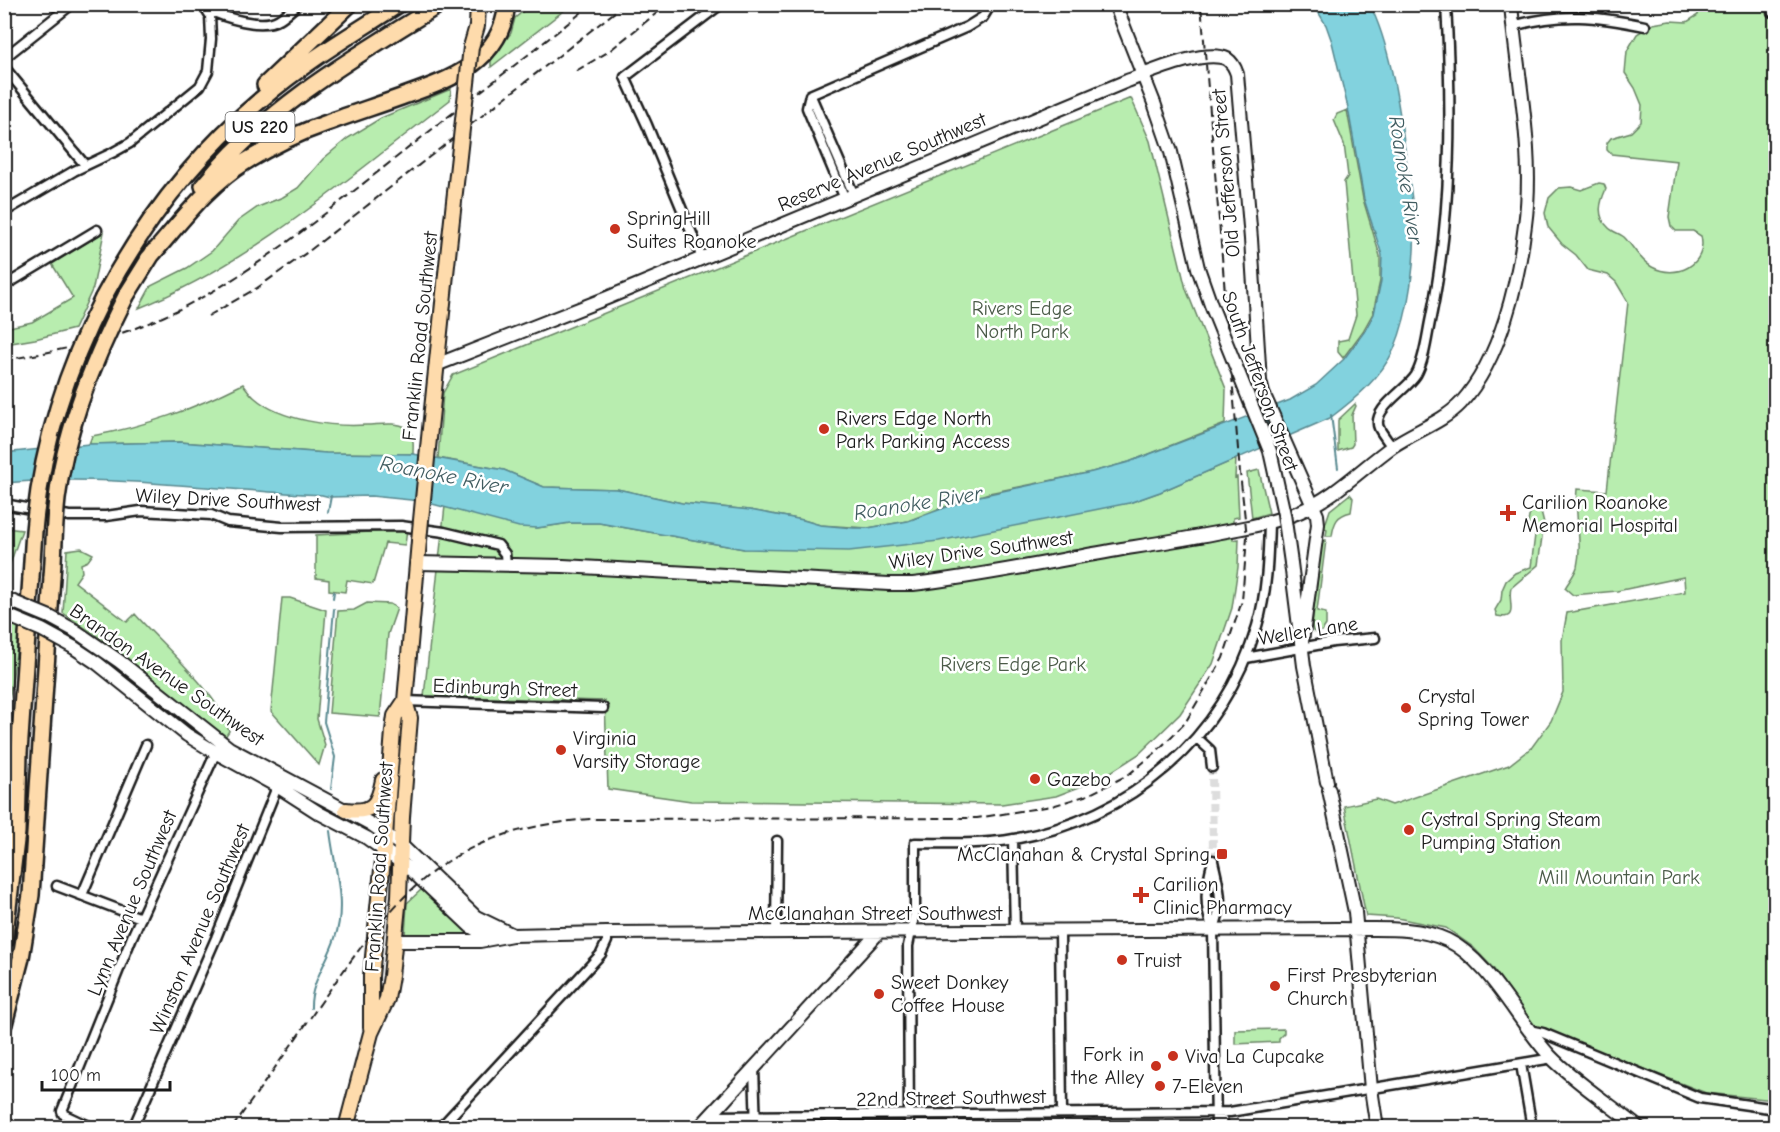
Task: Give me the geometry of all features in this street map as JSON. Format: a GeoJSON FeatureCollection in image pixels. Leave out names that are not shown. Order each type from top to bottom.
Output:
{"type":"FeatureCollection","features":[{"type":"Feature","properties":{"kind":"highway"},"geometry":{"type":"LineString","coordinates":[[195,163],[237,111],[350,4]]}},
{"type":"Feature","properties":{"kind":"highway","name":"US 220"},"geometry":{"type":"LineString","coordinates":[[4,941],[17,832],[19,753],[39,498],[51,434],[87,328],[120,267],[154,213],[195,163],[241,117],[278,86],[315,58],[399,4]]}},
{"type":"Feature","properties":{"kind":"highway"},"geometry":{"type":"LineString","coordinates":[[148,259],[208,192],[242,164],[268,148],[328,122],[441,83],[470,67],[485,54],[497,38],[506,14],[507,4]]}},
{"type":"Feature","properties":{"kind":"highway","name":"US 220"},"geometry":{"type":"LineString","coordinates":[[4,1024],[21,958],[31,895],[57,499],[66,453],[95,362],[126,296],[148,259],[185,207],[257,129],[299,94],[341,64],[439,5]]}},
{"type":"Feature","properties":{"kind":"highway"},"geometry":{"type":"LineString","coordinates":[[4,851],[19,753]]}},
{"type":"Feature","properties":{"kind":"main road","name":"Franklin Road Southwest"},"geometry":{"type":"LineString","coordinates":[[468,4],[471,47]]}},
{"type":"Feature","properties":{"kind":"main road","name":"Franklin Road Southwest"},"geometry":{"type":"LineString","coordinates":[[346,1128],[372,1033],[387,999],[396,941],[410,718],[405,701],[417,563],[436,366],[471,47],[477,26],[478,4]]}},
{"type":"Feature","properties":{"kind":"main road","name":"South Jefferson Street"},"geometry":{"type":"LineString","coordinates":[[1115,4],[1154,104],[1180,186],[1198,268],[1270,451],[1284,514],[1301,649],[1354,912],[1371,1089],[1377,1128]]}},
{"type":"Feature","properties":{"kind":"main road","name":"Wiley Drive Southwest"},"geometry":{"type":"LineString","coordinates":[[417,563],[506,564],[913,584],[1269,523],[1312,505],[1340,488],[1392,447],[1450,413],[1461,403],[1484,368],[1507,312],[1524,233],[1528,178],[1511,4]]}},
{"type":"Feature","properties":{"kind":"main road","name":"Old Jefferson Street"},"geometry":{"type":"LineString","coordinates":[[1143,75],[1187,60],[1216,57],[1226,59],[1233,65],[1237,74],[1260,381],[1318,524],[1301,649]]}},
{"type":"Feature","properties":{"kind":"main road","name":"Reserve Avenue Southwest"},"geometry":{"type":"LineString","coordinates":[[436,366],[1143,75]]}},
{"type":"Feature","properties":{"kind":"main road","name":"Brandon Avenue Southwest"},"geometry":{"type":"LineString","coordinates":[[4,598],[50,617],[74,630],[119,661],[219,748]]}},
{"type":"Feature","properties":{"kind":"main road","name":"Brandon Avenue Southwest"},"geometry":{"type":"LineString","coordinates":[[4,614],[42,630],[73,647],[97,663],[187,735],[219,748],[279,781],[372,824],[401,845],[476,917],[512,935]]}},
{"type":"Feature","properties":{"kind":"main road","name":"Franklin Road Southwest"},"geometry":{"type":"LineString","coordinates":[[372,1033],[371,984],[393,731],[395,716],[405,701]]}},
{"type":"Feature","properties":{"kind":"main road"},"geometry":{"type":"LineString","coordinates":[[346,810],[366,810],[377,800],[381,791],[393,731]]}},
{"type":"Feature","properties":{"kind":"main road","name":"Brandon Avenue Southwest"},"geometry":{"type":"LineString","coordinates":[[279,781],[319,813],[367,838],[411,870],[470,926],[480,932],[512,935]]}},
{"type":"Feature","properties":{"kind":"main road","name":"McClanahan Street Southwest"},"geometry":{"type":"LineString","coordinates":[[396,941],[480,941],[512,935],[608,933],[1356,929],[1419,932],[1433,935],[1457,946],[1480,965],[1552,1058],[1639,1128]]}},
{"type":"Feature","properties":{"kind":"main road"},"geometry":{"type":"LineString","coordinates":[[699,1128],[879,932]]}},
{"type":"Feature","properties":{"kind":"street"},"geometry":{"type":"LineString","coordinates":[[4,58],[72,4]]}},
{"type":"Feature","properties":{"kind":"street"},"geometry":{"type":"LineString","coordinates":[[205,7],[231,19],[260,22],[278,21],[298,4]]}},
{"type":"Feature","properties":{"kind":"street"},"geometry":{"type":"LineString","coordinates":[[702,258],[647,124],[625,77],[721,4]]}},
{"type":"Feature","properties":{"kind":"street"},"geometry":{"type":"LineString","coordinates":[[850,197],[810,95],[967,27],[983,16],[991,4]]}},
{"type":"Feature","properties":{"kind":"street"},"geometry":{"type":"LineString","coordinates":[[1392,447],[1379,428],[1379,414],[1404,390],[1417,373],[1434,302],[1442,250],[1450,114],[1446,4]]}},
{"type":"Feature","properties":{"kind":"street"},"geometry":{"type":"LineString","coordinates":[[4,212],[85,165],[130,143],[200,86],[208,71],[210,53],[211,21],[205,7]]}},
{"type":"Feature","properties":{"kind":"street"},"geometry":{"type":"LineString","coordinates":[[1513,26],[1534,20],[1569,16],[1608,19],[1645,26]]}},
{"type":"Feature","properties":{"kind":"street"},"geometry":{"type":"LineString","coordinates":[[4,67],[85,165]]}},
{"type":"Feature","properties":{"kind":"street"},"geometry":{"type":"LineString","coordinates":[[4,286],[97,230]]}},
{"type":"Feature","properties":{"kind":"street","name":"Wiley Drive Southwest"},"geometry":{"type":"LineString","coordinates":[[4,504],[69,516],[106,516],[141,511],[211,515],[228,522],[282,527],[401,526],[444,532],[498,545],[505,554],[506,564]]}},
{"type":"Feature","properties":{"kind":"street"},"geometry":{"type":"LineString","coordinates":[[909,1128],[908,946],[915,912],[915,843],[995,842],[1013,839],[1059,827],[1110,807],[1147,784],[1197,738],[1226,700],[1246,658],[1258,625],[1263,600],[1269,550],[1269,523]]}},
{"type":"Feature","properties":{"kind":"street","name":"Weller Lane"},"geometry":{"type":"LineString","coordinates":[[1246,658],[1375,638]]}},
{"type":"Feature","properties":{"kind":"street","name":"Edinburgh Street"},"geometry":{"type":"LineString","coordinates":[[405,701],[603,708]]}},
{"type":"Feature","properties":{"kind":"street"},"geometry":{"type":"LineString","coordinates":[[1197,738],[1210,750],[1212,767]]}},
{"type":"Feature","properties":{"kind":"street"},"geometry":{"type":"LineString","coordinates":[[82,895],[146,745]]}},
{"type":"Feature","properties":{"kind":"street","name":"Lynn Avenue Southwest"},"geometry":{"type":"LineString","coordinates":[[93,1128],[63,1114],[62,1111],[141,918],[219,748]]}},
{"type":"Feature","properties":{"kind":"street","name":"Winston Avenue Southwest"},"geometry":{"type":"LineString","coordinates":[[133,1128],[216,938],[279,781]]}},
{"type":"Feature","properties":{"kind":"street"},"geometry":{"type":"LineString","coordinates":[[1013,839],[1015,931]]}},
{"type":"Feature","properties":{"kind":"street"},"geometry":{"type":"LineString","coordinates":[[776,933],[777,841]]}},
{"type":"Feature","properties":{"kind":"street"},"geometry":{"type":"LineString","coordinates":[[1213,930],[1221,913],[1220,886],[1213,860],[1206,886],[1207,914],[1213,930],[1216,1128]]}},
{"type":"Feature","properties":{"kind":"street"},"geometry":{"type":"LineString","coordinates":[[57,886],[141,918]]}},
{"type":"Feature","properties":{"kind":"street"},"geometry":{"type":"LineString","coordinates":[[1060,931],[1062,1112]]}},
{"type":"Feature","properties":{"kind":"street"},"geometry":{"type":"LineString","coordinates":[[440,1128],[594,962],[605,948],[608,933]]}},
{"type":"Feature","properties":{"kind":"street"},"geometry":{"type":"LineString","coordinates":[[1529,1030],[1543,1033],[1700,1098],[1776,1109]]}},
{"type":"Feature","properties":{"kind":"street","name":"22nd Street Southwest"},"geometry":{"type":"LineString","coordinates":[[710,1116],[1230,1112],[1552,1058]]}},
{"type":"Feature","properties":{"kind":"street"},"geometry":{"type":"LineString","coordinates":[[1521,1064],[1532,1128]]}},
{"type":"Feature","properties":{"kind":"street"},"geometry":{"type":"LineString","coordinates":[[754,1068],[756,1128]]}},
{"type":"Feature","properties":{"kind":"street"},"geometry":{"type":"LineString","coordinates":[[1216,1112],[1221,1116],[1225,1128]]}},
{"type":"Feature","properties":{"kind":"green space"},"geometry":{"type":"Polygon","coordinates":[[[532,4],[571,5],[491,67],[491,60],[511,33],[515,18],[532,4]]]}},
{"type":"Feature","properties":{"kind":"green space","name":"Mill Mountain Park"},"geometry":{"type":"Polygon","coordinates":[[[1699,5],[1775,5],[1775,1100],[1706,1093],[1534,1026],[1493,968],[1473,947],[1446,928],[1397,918],[1366,916],[1344,806],[1376,799],[1392,805],[1509,765],[1532,747],[1551,721],[1563,692],[1562,640],[1567,613],[1685,592],[1684,577],[1617,591],[1573,595],[1565,588],[1576,570],[1579,557],[1577,489],[1607,491],[1628,302],[1616,282],[1608,275],[1588,270],[1576,255],[1562,244],[1548,227],[1545,213],[1549,198],[1559,188],[1571,187],[1581,190],[1599,183],[1604,184],[1606,189],[1601,204],[1601,214],[1604,223],[1624,237],[1644,261],[1661,271],[1671,272],[1680,271],[1695,262],[1700,255],[1701,236],[1693,231],[1676,231],[1671,226],[1669,217],[1677,161],[1611,154],[1607,150],[1607,143],[1611,138],[1631,132],[1641,122],[1642,105],[1625,73],[1627,51],[1637,34],[1653,24],[1670,21],[1687,22],[1698,15],[1699,5]]]}},
{"type":"Feature","properties":{"kind":"green space"},"geometry":{"type":"Polygon","coordinates":[[[451,89],[450,100],[301,215],[222,267],[139,308],[151,286],[187,268],[212,251],[238,221],[258,207],[298,188],[323,159],[348,138],[381,118],[451,89]]]}},
{"type":"Feature","properties":{"kind":"green space","name":"Rivers Edge North Park"},"geometry":{"type":"Polygon","coordinates":[[[1131,98],[1150,141],[1186,289],[1226,389],[1225,424],[1129,462],[989,493],[908,521],[868,528],[820,525],[750,510],[682,503],[617,489],[544,487],[504,470],[438,458],[443,393],[453,375],[1131,98]]]}},
{"type":"Feature","properties":{"kind":"green space"},"geometry":{"type":"Polygon","coordinates":[[[1347,110],[1363,199],[1380,256],[1380,281],[1373,313],[1343,358],[1338,352],[1338,341],[1348,339],[1356,315],[1344,182],[1348,176],[1344,144],[1334,120],[1337,114],[1347,110]]]}},
{"type":"Feature","properties":{"kind":"green space"},"geometry":{"type":"Polygon","coordinates":[[[104,232],[93,288],[74,329],[5,344],[5,328],[32,322],[73,298],[52,264],[104,232]]]}},
{"type":"Feature","properties":{"kind":"green space"},"geometry":{"type":"Polygon","coordinates":[[[243,384],[266,406],[308,421],[338,425],[403,426],[411,433],[413,454],[326,453],[179,442],[89,444],[92,436],[169,416],[243,384]]]}},
{"type":"Feature","properties":{"kind":"green space"},"geometry":{"type":"Polygon","coordinates":[[[1355,404],[1352,415],[1353,444],[1351,447],[1338,451],[1338,420],[1355,404]]]}},
{"type":"Feature","properties":{"kind":"green space","name":"Rivers Edge Park"},"geometry":{"type":"Polygon","coordinates":[[[1236,459],[1235,478],[1237,477],[1239,517],[1233,518],[1233,540],[1239,539],[1238,567],[1232,608],[1213,664],[1180,714],[1139,754],[1100,779],[1056,796],[1002,804],[691,801],[608,789],[605,701],[424,696],[445,506],[537,528],[570,523],[599,523],[744,549],[1129,503],[1236,459]]]}},
{"type":"Feature","properties":{"kind":"green space"},"geometry":{"type":"Polygon","coordinates":[[[1259,470],[1269,513],[1252,518],[1247,473],[1259,470]]]}},
{"type":"Feature","properties":{"kind":"green space"},"geometry":{"type":"Polygon","coordinates":[[[1350,494],[1353,498],[1351,512],[1339,517],[1332,536],[1326,536],[1327,529],[1324,528],[1330,510],[1350,494]]]}},
{"type":"Feature","properties":{"kind":"green space"},"geometry":{"type":"Polygon","coordinates":[[[1541,501],[1544,523],[1538,565],[1511,588],[1511,609],[1508,616],[1497,616],[1495,610],[1501,600],[1506,581],[1515,573],[1531,567],[1536,527],[1529,526],[1528,520],[1533,508],[1541,501]]]}},
{"type":"Feature","properties":{"kind":"green space"},"geometry":{"type":"Polygon","coordinates":[[[4,528],[22,530],[5,578],[4,528]]]}},
{"type":"Feature","properties":{"kind":"green space"},"geometry":{"type":"Polygon","coordinates":[[[407,530],[405,545],[385,543],[373,584],[347,580],[345,592],[329,590],[329,580],[316,578],[316,535],[407,530]]]}},
{"type":"Feature","properties":{"kind":"green space"},"geometry":{"type":"Polygon","coordinates":[[[1322,540],[1326,540],[1317,611],[1326,613],[1326,625],[1322,631],[1316,633],[1312,626],[1322,540]]]}},
{"type":"Feature","properties":{"kind":"green space"},"geometry":{"type":"Polygon","coordinates":[[[81,548],[93,554],[88,561],[81,564],[82,572],[75,582],[127,622],[135,614],[188,670],[214,702],[224,717],[229,731],[225,737],[109,644],[63,613],[67,550],[81,548]]]}},
{"type":"Feature","properties":{"kind":"green space"},"geometry":{"type":"Polygon","coordinates":[[[282,598],[290,598],[326,610],[317,719],[325,745],[319,765],[271,711],[282,598]]]}},
{"type":"Feature","properties":{"kind":"green space"},"geometry":{"type":"Polygon","coordinates":[[[367,603],[390,604],[397,608],[388,634],[380,717],[329,713],[338,611],[354,610],[367,603]]]}},
{"type":"Feature","properties":{"kind":"green space"},"geometry":{"type":"Polygon","coordinates":[[[5,620],[20,626],[5,728],[5,620]]]}},
{"type":"Feature","properties":{"kind":"green space"},"geometry":{"type":"Polygon","coordinates":[[[422,889],[472,935],[405,936],[407,903],[422,889]]]}},
{"type":"Feature","properties":{"kind":"green space"},"geometry":{"type":"Polygon","coordinates":[[[1284,1029],[1279,1042],[1235,1044],[1235,1030],[1284,1029]]]}},
{"type":"Feature","properties":{"kind":"water","name":"Roanoke River"},"geometry":{"type":"Polygon","coordinates":[[[1314,5],[1370,5],[1388,54],[1399,108],[1414,219],[1411,285],[1400,334],[1389,360],[1375,379],[1330,418],[1160,492],[1129,503],[939,541],[849,551],[744,549],[599,523],[570,523],[537,528],[519,527],[421,501],[371,496],[330,497],[123,481],[44,480],[5,483],[4,453],[89,444],[179,442],[326,453],[413,454],[504,470],[544,487],[617,489],[682,503],[750,510],[820,525],[868,528],[908,521],[975,497],[1129,462],[1290,400],[1316,385],[1344,359],[1374,314],[1381,281],[1382,255],[1364,199],[1348,108],[1332,42],[1326,25],[1314,5]]]}},
{"type":"Feature","properties":{"kind":"waterway"},"geometry":{"type":"LineString","coordinates":[[1331,415],[1338,468]]}},
{"type":"Feature","properties":{"kind":"waterway"},"geometry":{"type":"LineString","coordinates":[[328,512],[331,496]]}},
{"type":"Feature","properties":{"kind":"waterway"},"geometry":{"type":"LineString","coordinates":[[333,598],[334,592]]}},
{"type":"Feature","properties":{"kind":"waterway"},"geometry":{"type":"LineString","coordinates":[[331,789],[335,757],[324,722],[334,609]]}},
{"type":"Feature","properties":{"kind":"waterway"},"geometry":{"type":"LineString","coordinates":[[311,1008],[313,990],[332,947],[340,912],[330,831]]}},
{"type":"Feature","properties":{"kind":"tunnel"},"geometry":{"type":"LineString","coordinates":[[1212,767],[1213,860]]}},
{"type":"Feature","properties":{"kind":"railway"},"geometry":{"type":"LineString","coordinates":[[4,360],[63,349],[121,333],[158,319],[223,285],[315,222],[592,4]]}},
{"type":"Feature","properties":{"kind":"railway"},"geometry":{"type":"LineString","coordinates":[[208,316],[257,288],[309,251],[625,4]]}},
{"type":"Feature","properties":{"kind":"railway"},"geometry":{"type":"LineString","coordinates":[[576,71],[608,52],[668,4]]}},
{"type":"Feature","properties":{"kind":"railway"},"geometry":{"type":"LineString","coordinates":[[232,1128],[378,925],[405,896],[433,872],[464,852],[500,837],[541,826],[590,819],[977,818],[1052,806],[1088,795],[1128,775],[1155,753],[1185,723],[1223,658],[1242,601],[1247,537],[1201,4]]}},
{"type":"Feature","properties":{"kind":"place","name":"SpringHill Suites Roanoke"},"geometry":{"type":"Point","coordinates":[615,229]}},
{"type":"Feature","properties":{"kind":"place","name":"Rivers Edge North Park Parking Access"},"geometry":{"type":"Point","coordinates":[824,429]}},
{"type":"Feature","properties":{"kind":"place","name":"Carilion Roanoke Memorial Hospital"},"geometry":{"type":"Point","coordinates":[1508,513]}},
{"type":"Feature","properties":{"kind":"place","name":"Crystal Spring Tower"},"geometry":{"type":"Point","coordinates":[1406,708]}},
{"type":"Feature","properties":{"kind":"place","name":"Virginia Varsity Storage"},"geometry":{"type":"Point","coordinates":[561,750]}},
{"type":"Feature","properties":{"kind":"place","name":"Gazebo"},"geometry":{"type":"Point","coordinates":[1035,779]}},
{"type":"Feature","properties":{"kind":"place","name":"Cystral Spring Steam Pumping Station"},"geometry":{"type":"Point","coordinates":[1409,830]}},
{"type":"Feature","properties":{"kind":"place","name":"McClanahan & Crystal Spring"},"geometry":{"type":"Point","coordinates":[1222,854]}},
{"type":"Feature","properties":{"kind":"place","name":"Carilion Clinic Pharmacy"},"geometry":{"type":"Point","coordinates":[1141,895]}},
{"type":"Feature","properties":{"kind":"place","name":"Truist"},"geometry":{"type":"Point","coordinates":[1122,960]}},
{"type":"Feature","properties":{"kind":"place","name":"First Presbyterian Church"},"geometry":{"type":"Point","coordinates":[1275,986]}},
{"type":"Feature","properties":{"kind":"place","name":"Sweet Donkey Coffee House"},"geometry":{"type":"Point","coordinates":[879,994]}},
{"type":"Feature","properties":{"kind":"place","name":"Viva La Cupcake"},"geometry":{"type":"Point","coordinates":[1173,1056]}},
{"type":"Feature","properties":{"kind":"place","name":"Fork in the Alley"},"geometry":{"type":"Point","coordinates":[1156,1066]}},
{"type":"Feature","properties":{"kind":"place","name":"7-Eleven"},"geometry":{"type":"Point","coordinates":[1160,1086]}}]}
